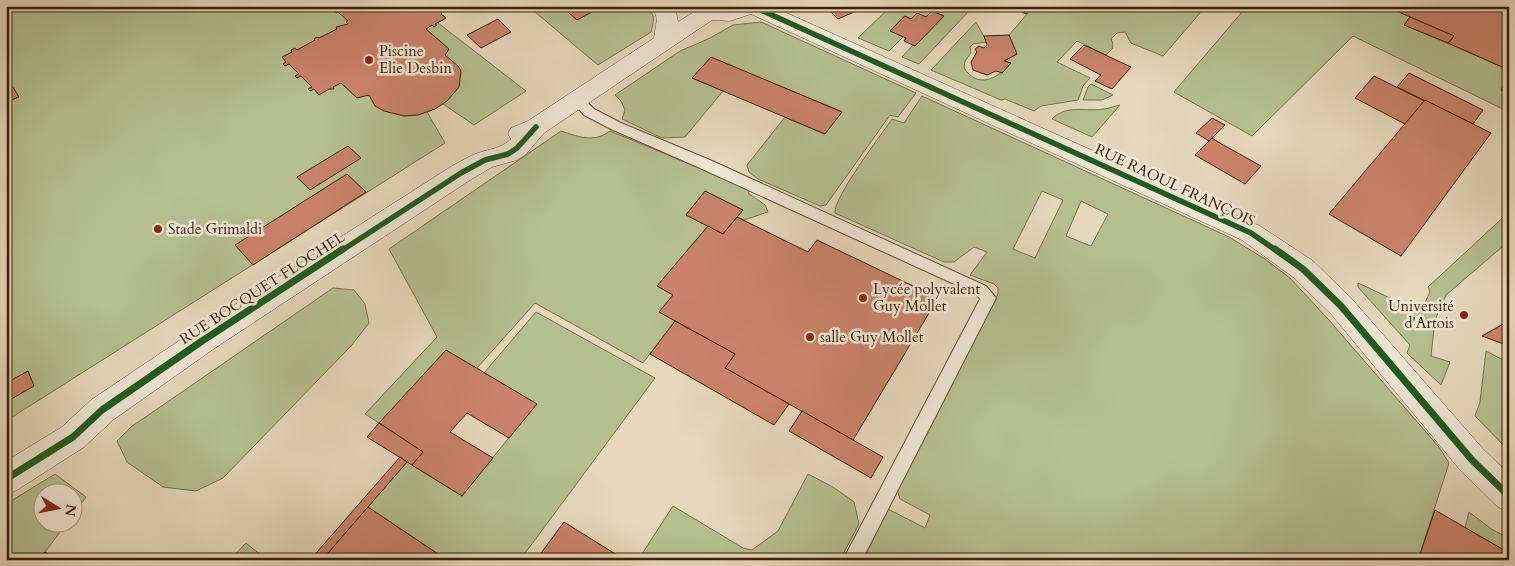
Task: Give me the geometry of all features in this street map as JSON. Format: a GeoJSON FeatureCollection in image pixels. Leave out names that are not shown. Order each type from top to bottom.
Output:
{"type":"FeatureCollection","features":[{"type":"Feature","properties":{"kind":"street"},"geometry":{"type":"LineString","coordinates":[[664,6],[668,19],[664,42]]}},
{"type":"Feature","properties":{"kind":"street"},"geometry":{"type":"LineString","coordinates":[[704,9],[726,15],[735,13],[747,6]]}},
{"type":"Feature","properties":{"kind":"street","name":"RUE RAOUL FRANÇOIS"},"geometry":{"type":"LineString","coordinates":[[752,6],[1251,233],[1303,269],[1341,306],[1472,460],[1509,496]]}},
{"type":"Feature","properties":{"kind":"street","name":"RUE BOCQUET FLOCHEL"},"geometry":{"type":"LineString","coordinates":[[6,479],[73,437],[102,410],[202,341],[461,173],[485,160],[508,154],[517,148],[536,127],[664,42],[704,9]]}},
{"type":"Feature","properties":{"kind":"lane"},"geometry":{"type":"LineString","coordinates":[[576,100],[589,112],[616,126],[832,221],[981,290],[988,298],[852,560]]}},
{"type":"Feature","properties":{"kind":"green space","name":"Stade Grimaldi"},"geometry":{"type":"Polygon","coordinates":[[[6,6],[431,6],[438,12],[441,11],[441,14],[446,18],[438,23],[526,91],[474,125],[443,104],[427,112],[445,143],[6,421],[6,6]]]}},
{"type":"Feature","properties":{"kind":"green space"},"geometry":{"type":"Polygon","coordinates":[[[528,6],[645,6],[653,15],[653,21],[651,32],[598,65],[528,6]]]}},
{"type":"Feature","properties":{"kind":"green space"},"geometry":{"type":"Polygon","coordinates":[[[891,6],[969,6],[970,10],[919,64],[902,57],[943,16],[933,11],[926,17],[917,13],[911,19],[904,16],[891,30],[903,37],[889,51],[858,38],[891,6]]]}},
{"type":"Feature","properties":{"kind":"green space"},"geometry":{"type":"Polygon","coordinates":[[[1034,6],[1154,6],[1158,8],[1161,6],[1206,6],[1163,56],[1131,43],[1125,32],[1117,33],[1111,39],[1112,49],[1106,55],[1077,41],[1057,62],[1090,78],[1083,86],[1078,100],[1041,106],[1034,111],[1005,99],[1001,100],[931,70],[976,22],[987,42],[973,44],[970,47],[971,53],[965,61],[964,68],[969,74],[981,80],[987,80],[999,74],[1010,64],[1004,61],[1017,54],[1009,35],[1034,6]]]}},
{"type":"Feature","properties":{"kind":"green space"},"geometry":{"type":"Polygon","coordinates":[[[1247,6],[1385,6],[1410,17],[1405,25],[1509,70],[1509,78],[1501,90],[1509,94],[1509,112],[1353,36],[1252,136],[1174,92],[1247,6]]]}},
{"type":"Feature","properties":{"kind":"green space"},"geometry":{"type":"Polygon","coordinates":[[[761,22],[916,93],[898,117],[890,115],[826,205],[820,206],[758,179],[749,172],[747,165],[785,117],[824,134],[841,111],[711,58],[692,78],[723,91],[685,137],[662,138],[622,119],[625,110],[621,101],[615,95],[680,51],[708,39],[733,25],[761,22]]]}},
{"type":"Feature","properties":{"kind":"green space"},"geometry":{"type":"Polygon","coordinates":[[[1091,84],[1113,95],[1102,100],[1083,100],[1091,84]]]}},
{"type":"Feature","properties":{"kind":"green space"},"geometry":{"type":"Polygon","coordinates":[[[922,96],[1229,237],[1265,259],[1290,278],[1439,447],[1449,463],[1418,560],[863,560],[888,509],[925,528],[930,515],[900,499],[897,489],[998,294],[998,288],[994,284],[970,275],[987,252],[974,247],[954,262],[944,262],[835,213],[836,205],[849,181],[892,119],[904,123],[922,96]],[[1042,191],[1013,249],[1035,258],[1063,200],[1042,191]],[[1081,201],[1066,236],[1091,246],[1108,214],[1081,201]]]}},
{"type":"Feature","properties":{"kind":"green space"},"geometry":{"type":"Polygon","coordinates":[[[1120,105],[1092,137],[1052,119],[1058,114],[1070,110],[1097,110],[1120,105]]]}},
{"type":"Feature","properties":{"kind":"green space"},"geometry":{"type":"Polygon","coordinates":[[[561,131],[580,137],[592,138],[604,135],[610,131],[750,189],[748,193],[765,205],[768,212],[744,220],[737,217],[742,210],[705,192],[686,214],[708,226],[658,286],[673,295],[675,321],[643,363],[535,303],[477,368],[379,423],[365,414],[437,337],[389,249],[561,131]]]}},
{"type":"Feature","properties":{"kind":"green space"},"geometry":{"type":"Polygon","coordinates":[[[1509,212],[1509,241],[1446,295],[1435,320],[1431,356],[1450,362],[1441,385],[1407,353],[1410,345],[1358,287],[1358,283],[1405,305],[1422,309],[1430,292],[1428,287],[1509,212]]]}},
{"type":"Feature","properties":{"kind":"green space"},"geometry":{"type":"Polygon","coordinates":[[[333,288],[354,290],[365,304],[369,323],[351,346],[223,478],[196,491],[163,487],[127,462],[117,441],[131,427],[333,288]]]}},
{"type":"Feature","properties":{"kind":"green space"},"geometry":{"type":"Polygon","coordinates":[[[536,312],[655,378],[520,560],[447,560],[368,507],[407,462],[462,496],[536,404],[484,373],[536,312]]]}},
{"type":"Feature","properties":{"kind":"green space"},"geometry":{"type":"Polygon","coordinates":[[[1486,351],[1509,363],[1509,451],[1475,416],[1480,402],[1486,351]]]}},
{"type":"Feature","properties":{"kind":"green space"},"geometry":{"type":"Polygon","coordinates":[[[55,474],[68,484],[39,484],[55,474]]]}},
{"type":"Feature","properties":{"kind":"green space"},"geometry":{"type":"Polygon","coordinates":[[[808,474],[833,487],[854,502],[859,524],[840,560],[638,560],[673,506],[743,548],[752,550],[778,531],[808,474]]]}},
{"type":"Feature","properties":{"kind":"green space"},"geometry":{"type":"Polygon","coordinates":[[[32,488],[32,534],[58,534],[37,560],[6,560],[6,504],[32,488]]]}},
{"type":"Feature","properties":{"kind":"green space"},"geometry":{"type":"Polygon","coordinates":[[[82,494],[86,497],[82,503],[82,494]]]}},
{"type":"Feature","properties":{"kind":"green space"},"geometry":{"type":"Polygon","coordinates":[[[1469,512],[1493,530],[1509,538],[1509,553],[1465,528],[1469,512]]]}},
{"type":"Feature","properties":{"kind":"green space"},"geometry":{"type":"Polygon","coordinates":[[[246,543],[267,560],[230,560],[246,543]]]}},
{"type":"Feature","properties":{"kind":"building","name":"Piscine Elie Desbin"},"geometry":{"type":"Polygon","coordinates":[[[332,6],[431,6],[438,12],[441,11],[441,14],[446,18],[435,24],[437,25],[434,27],[432,25],[426,29],[449,49],[445,55],[461,71],[459,87],[447,101],[435,109],[418,115],[404,116],[384,111],[375,106],[369,95],[357,98],[341,83],[333,87],[334,89],[329,89],[319,95],[314,89],[310,91],[308,89],[312,87],[301,76],[297,78],[295,76],[299,74],[289,64],[285,66],[283,64],[286,62],[282,57],[292,52],[291,50],[295,48],[297,50],[317,37],[319,38],[337,29],[336,27],[348,24],[346,22],[348,21],[338,12],[336,13],[334,11],[337,10],[332,6]]]}},
{"type":"Feature","properties":{"kind":"building"},"geometry":{"type":"Polygon","coordinates":[[[561,6],[600,6],[601,7],[577,20],[561,6]]]}},
{"type":"Feature","properties":{"kind":"building"},"geometry":{"type":"Polygon","coordinates":[[[833,6],[868,6],[838,19],[831,12],[836,9],[833,6]]]}},
{"type":"Feature","properties":{"kind":"building"},"geometry":{"type":"Polygon","coordinates":[[[1010,6],[1034,6],[1026,14],[1010,6]]]}},
{"type":"Feature","properties":{"kind":"building"},"geometry":{"type":"Polygon","coordinates":[[[1385,6],[1501,6],[1509,9],[1509,70],[1448,43],[1454,36],[1385,6]]]}},
{"type":"Feature","properties":{"kind":"building"},"geometry":{"type":"Polygon","coordinates":[[[932,11],[944,16],[915,46],[904,41],[906,38],[890,31],[905,16],[911,19],[917,13],[926,17],[932,11]]]}},
{"type":"Feature","properties":{"kind":"building"},"geometry":{"type":"Polygon","coordinates":[[[1410,17],[1454,36],[1448,43],[1404,25],[1410,17]]]}},
{"type":"Feature","properties":{"kind":"building"},"geometry":{"type":"Polygon","coordinates":[[[498,19],[511,32],[481,48],[467,35],[498,19]]]}},
{"type":"Feature","properties":{"kind":"building"},"geometry":{"type":"Polygon","coordinates":[[[1009,35],[1017,54],[1004,61],[1011,63],[1002,73],[996,71],[987,75],[973,70],[971,62],[977,52],[975,49],[979,46],[984,48],[987,45],[984,36],[1009,35]]]}},
{"type":"Feature","properties":{"kind":"building"},"geometry":{"type":"Polygon","coordinates":[[[1084,45],[1131,67],[1112,89],[1095,81],[1101,75],[1070,59],[1084,45]]]}},
{"type":"Feature","properties":{"kind":"building"},"geometry":{"type":"Polygon","coordinates":[[[711,57],[842,112],[825,134],[692,78],[711,57]]]}},
{"type":"Feature","properties":{"kind":"building"},"geometry":{"type":"Polygon","coordinates":[[[1409,73],[1483,110],[1473,124],[1397,87],[1409,73]]]}},
{"type":"Feature","properties":{"kind":"building"},"geometry":{"type":"Polygon","coordinates":[[[1374,76],[1424,101],[1405,124],[1355,98],[1374,76]]]}},
{"type":"Feature","properties":{"kind":"building"},"geometry":{"type":"Polygon","coordinates":[[[1509,78],[1509,94],[1501,90],[1509,78]]]}},
{"type":"Feature","properties":{"kind":"building"},"geometry":{"type":"Polygon","coordinates":[[[11,84],[19,97],[6,102],[6,86],[11,84]]]}},
{"type":"Feature","properties":{"kind":"building"},"geometry":{"type":"Polygon","coordinates":[[[1425,100],[1491,133],[1401,256],[1329,214],[1425,100]]]}},
{"type":"Feature","properties":{"kind":"building"},"geometry":{"type":"Polygon","coordinates":[[[1212,118],[1225,125],[1209,141],[1196,133],[1212,118]]]}},
{"type":"Feature","properties":{"kind":"building"},"geometry":{"type":"Polygon","coordinates":[[[1212,138],[1261,166],[1245,184],[1195,155],[1212,138]]]}},
{"type":"Feature","properties":{"kind":"building"},"geometry":{"type":"Polygon","coordinates":[[[348,146],[361,158],[310,190],[297,177],[348,146]]]}},
{"type":"Feature","properties":{"kind":"building"},"geometry":{"type":"Polygon","coordinates":[[[347,174],[366,192],[253,265],[235,245],[347,174]]]}},
{"type":"Feature","properties":{"kind":"building"},"geometry":{"type":"Polygon","coordinates":[[[705,191],[743,210],[723,234],[686,215],[705,191]]]}},
{"type":"Feature","properties":{"kind":"building","name":"salle Guy Mollet"},"geometry":{"type":"Polygon","coordinates":[[[737,217],[808,252],[817,240],[938,298],[853,440],[725,368],[735,354],[659,312],[673,295],[657,286],[708,226],[723,234],[737,217]]]}},
{"type":"Feature","properties":{"kind":"building"},"geometry":{"type":"Polygon","coordinates":[[[675,321],[735,354],[725,368],[789,404],[774,425],[650,354],[675,321]]]}},
{"type":"Feature","properties":{"kind":"building"},"geometry":{"type":"Polygon","coordinates":[[[1509,322],[1509,346],[1482,336],[1505,323],[1509,322]]]}},
{"type":"Feature","properties":{"kind":"building"},"geometry":{"type":"Polygon","coordinates":[[[446,350],[537,404],[509,438],[467,413],[450,432],[493,458],[462,496],[412,465],[423,452],[379,423],[446,350]]]}},
{"type":"Feature","properties":{"kind":"building"},"geometry":{"type":"Polygon","coordinates":[[[28,371],[34,386],[6,402],[6,383],[28,371]]]}},
{"type":"Feature","properties":{"kind":"building"},"geometry":{"type":"Polygon","coordinates":[[[802,411],[883,457],[871,478],[789,431],[802,411]]]}},
{"type":"Feature","properties":{"kind":"building"},"geometry":{"type":"Polygon","coordinates":[[[379,423],[423,452],[412,465],[367,437],[379,423]]]}},
{"type":"Feature","properties":{"kind":"building"},"geometry":{"type":"Polygon","coordinates":[[[400,457],[407,462],[322,560],[310,560],[400,457]]]}},
{"type":"Feature","properties":{"kind":"building"},"geometry":{"type":"Polygon","coordinates":[[[368,507],[447,560],[322,560],[368,507]]]}},
{"type":"Feature","properties":{"kind":"building"},"geometry":{"type":"Polygon","coordinates":[[[1435,510],[1509,553],[1509,560],[1418,560],[1435,510]]]}},
{"type":"Feature","properties":{"kind":"building"},"geometry":{"type":"Polygon","coordinates":[[[564,522],[625,560],[536,560],[564,522]]]}},
{"type":"Feature","properties":{"kind":"building"},"geometry":{"type":"Polygon","coordinates":[[[45,552],[55,560],[37,560],[45,552]]]}},
{"type":"Feature","properties":{"kind":"cycle path"},"geometry":{"type":"LineString","coordinates":[[752,6],[1251,233],[1303,269],[1341,306],[1472,460],[1509,496]]}},
{"type":"Feature","properties":{"kind":"cycle path"},"geometry":{"type":"LineString","coordinates":[[6,479],[73,437],[102,410],[202,341],[461,173],[485,160],[508,154],[517,148],[536,127]]}},
{"type":"Feature","properties":{"kind":"place","name":"Piscine Elie Desbin"},"geometry":{"type":"Point","coordinates":[369,60]}},
{"type":"Feature","properties":{"kind":"place","name":"Stade Grimaldi"},"geometry":{"type":"Point","coordinates":[158,229]}},
{"type":"Feature","properties":{"kind":"place","name":"Lycée polyvalent Guy Mollet"},"geometry":{"type":"Point","coordinates":[863,298]}},
{"type":"Feature","properties":{"kind":"place","name":"Université d'Artois"},"geometry":{"type":"Point","coordinates":[1464,315]}},
{"type":"Feature","properties":{"kind":"place","name":"salle Guy Mollet"},"geometry":{"type":"Point","coordinates":[810,337]}}]}
